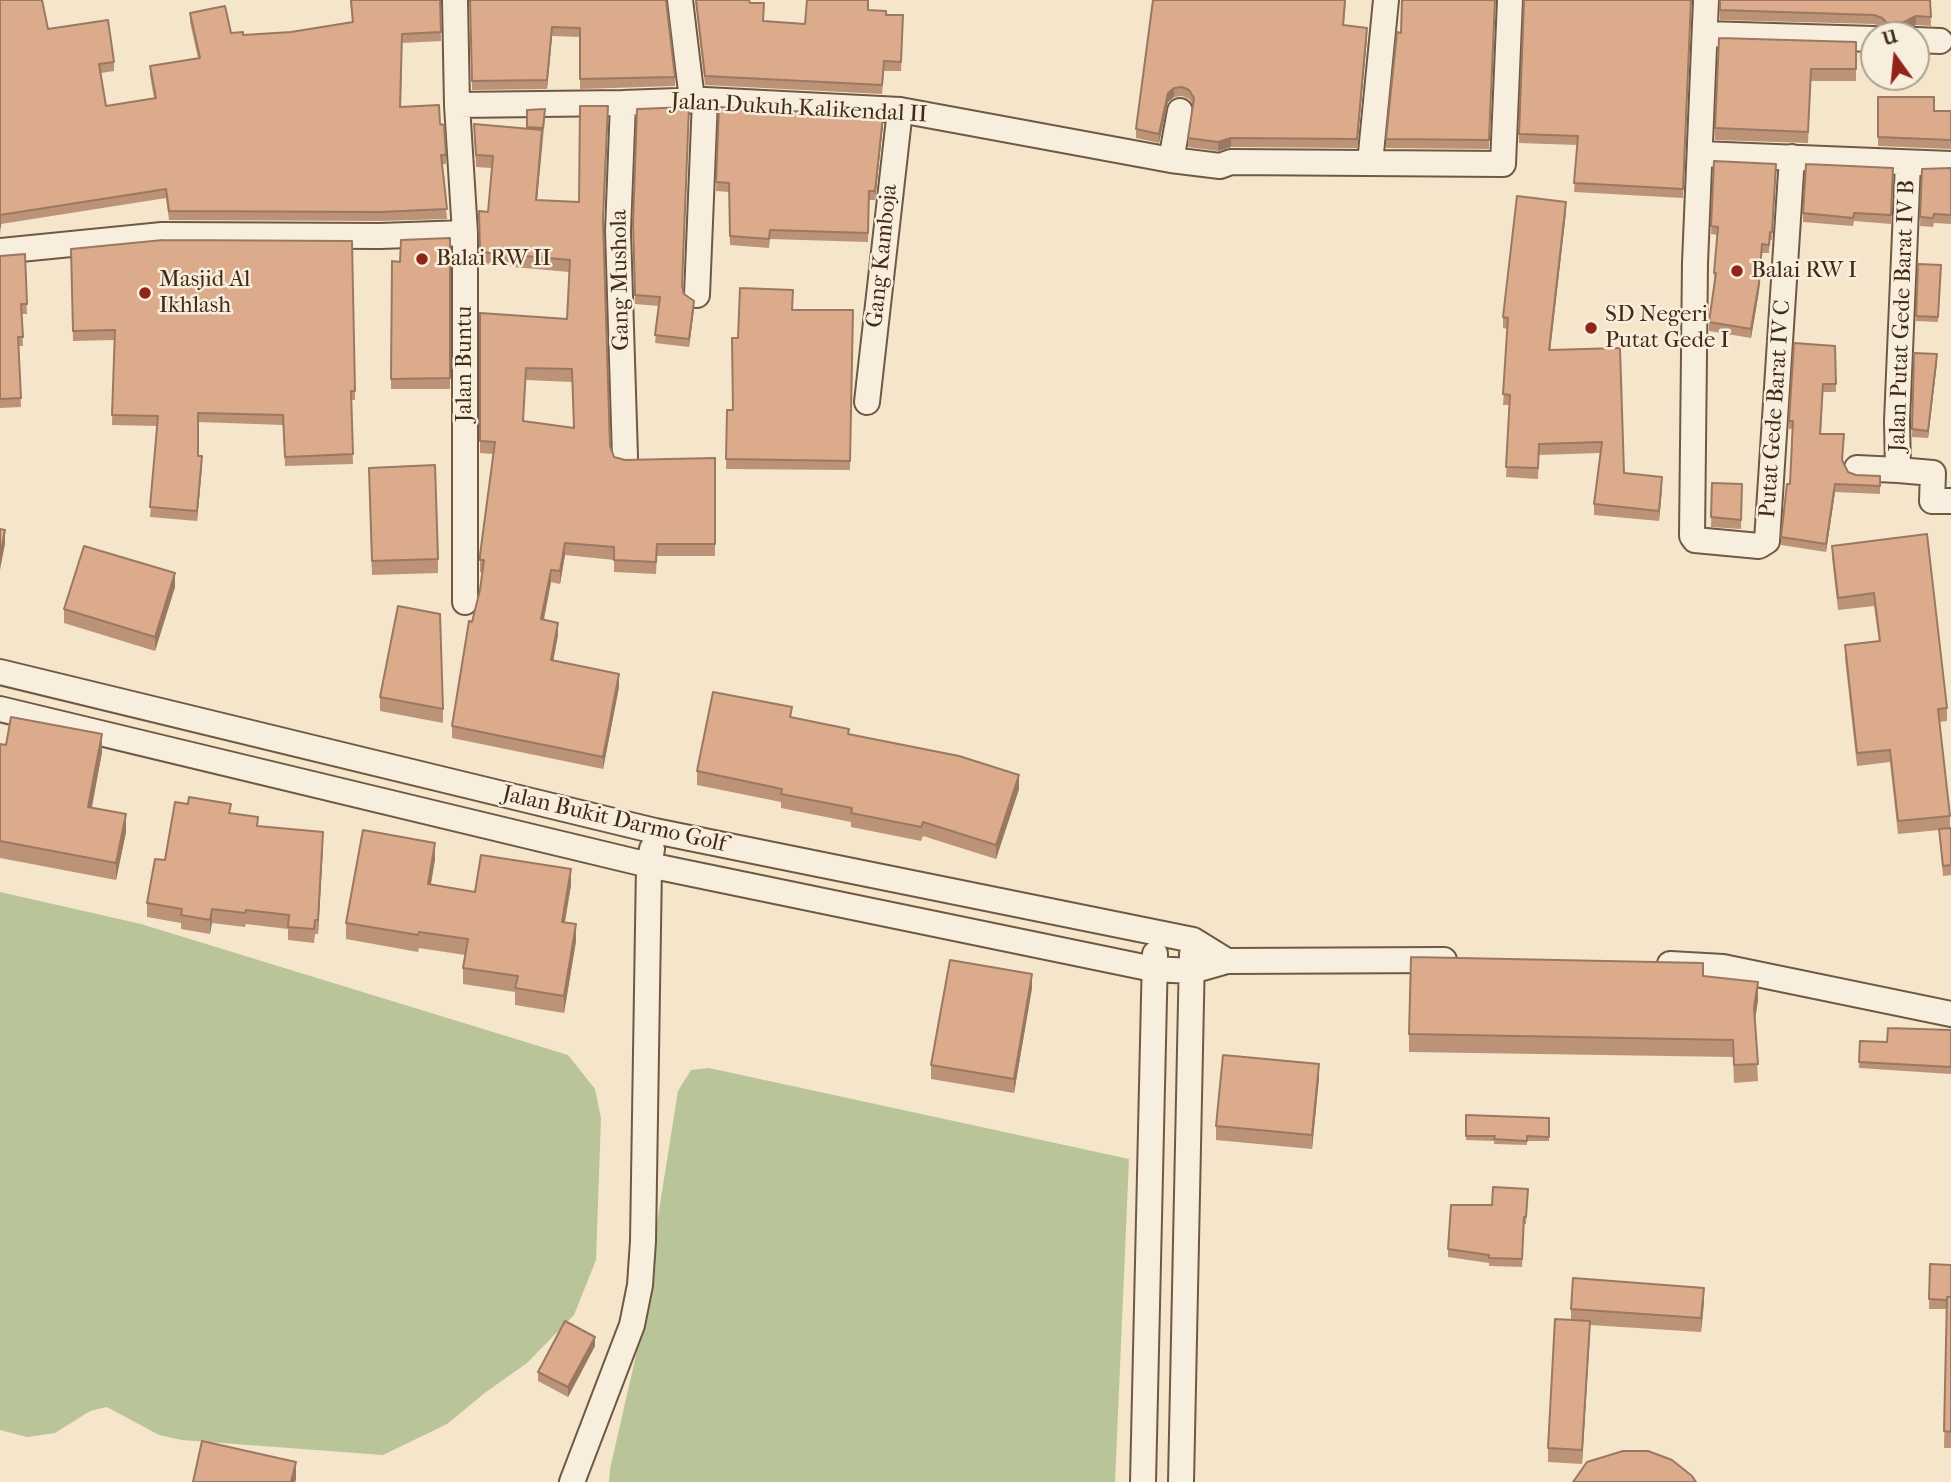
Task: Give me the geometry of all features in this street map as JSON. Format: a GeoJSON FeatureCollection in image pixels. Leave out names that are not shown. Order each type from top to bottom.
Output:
{"type":"FeatureCollection","features":[{"type":"Feature","properties":{"kind":"street","name":"Jalan Buntu"},"geometry":{"type":"LineString","coordinates":[[455,0],[457,105],[465,233],[464,602]]}},
{"type":"Feature","properties":{"kind":"street"},"geometry":{"type":"LineString","coordinates":[[680,0],[699,100],[697,295]]}},
{"type":"Feature","properties":{"kind":"street"},"geometry":{"type":"LineString","coordinates":[[1370,163],[1386,0]]}},
{"type":"Feature","properties":{"kind":"street","name":"Jalan Dukuh Kalikendal II"},"geometry":{"type":"LineString","coordinates":[[457,105],[699,100],[900,110],[1171,160],[1220,166],[1231,162],[1503,164],[1510,0]]}},
{"type":"Feature","properties":{"kind":"street"},"geometry":{"type":"LineString","coordinates":[[1706,0],[1700,154],[1951,164]]}},
{"type":"Feature","properties":{"kind":"street"},"geometry":{"type":"LineString","coordinates":[[1705,34],[1860,39]]}},
{"type":"Feature","properties":{"kind":"street","name":"Gang Mushola"},"geometry":{"type":"LineString","coordinates":[[624,103],[618,231],[625,457]]}},
{"type":"Feature","properties":{"kind":"street","name":"Gang Kamboja"},"geometry":{"type":"LineString","coordinates":[[867,402],[900,110]]}},
{"type":"Feature","properties":{"kind":"street"},"geometry":{"type":"LineString","coordinates":[[1171,160],[1180,111]]}},
{"type":"Feature","properties":{"kind":"street","name":"Putat Gede Barat IV C"},"geometry":{"type":"LineString","coordinates":[[1700,154],[1695,263],[1692,536],[1695,540],[1759,546],[1767,541],[1792,157]]}},
{"type":"Feature","properties":{"kind":"street","name":"Jalan Putat Gede Barat IV B"},"geometry":{"type":"LineString","coordinates":[[1909,163],[1897,421],[1898,470],[1933,473],[1932,501],[1951,501]]}},
{"type":"Feature","properties":{"kind":"street"},"geometry":{"type":"LineString","coordinates":[[0,251],[162,235],[380,236],[465,233]]}},
{"type":"Feature","properties":{"kind":"street"},"geometry":{"type":"LineString","coordinates":[[1857,468],[1898,470]]}},
{"type":"Feature","properties":{"kind":"street","name":"Jalan Bukit Darmo Golf"},"geometry":{"type":"LineString","coordinates":[[0,673],[655,831],[1193,940],[1227,961]]}},
{"type":"Feature","properties":{"kind":"street","name":"Jalan Bukit Darmo Golf"},"geometry":{"type":"LineString","coordinates":[[0,709],[649,865],[1153,969],[1192,971],[1227,961],[1474,960]]}},
{"type":"Feature","properties":{"kind":"street"},"geometry":{"type":"LineString","coordinates":[[572,1482],[632,1325],[640,1285],[649,865],[655,831]]}},
{"type":"Feature","properties":{"kind":"street"},"geometry":{"type":"LineString","coordinates":[[1143,1482],[1153,969],[1156,934]]}},
{"type":"Feature","properties":{"kind":"street"},"geometry":{"type":"LineString","coordinates":[[1181,1482],[1193,940]]}},
{"type":"Feature","properties":{"kind":"street"},"geometry":{"type":"LineString","coordinates":[[1648,963],[1723,967],[1951,1014]]}},
{"type":"Feature","properties":{"kind":"green space"},"geometry":{"type":"Polygon","coordinates":[[[0,892],[141,924],[568,1055],[595,1089],[601,1118],[596,1260],[574,1315],[527,1363],[447,1424],[383,1455],[182,1440],[159,1435],[107,1407],[90,1411],[55,1433],[27,1437],[0,1430],[0,892]]]}},
{"type":"Feature","properties":{"kind":"green space"},"geometry":{"type":"Polygon","coordinates":[[[709,1068],[1129,1159],[1115,1482],[609,1482],[636,1355],[678,1091],[691,1070],[709,1068]]]}},
{"type":"Feature","properties":{"kind":"building"},"geometry":{"type":"Polygon","coordinates":[[[0,0],[42,0],[48,29],[108,20],[114,62],[99,64],[106,106],[156,98],[150,66],[200,58],[190,13],[225,6],[231,33],[243,32],[243,35],[291,32],[353,22],[351,0],[440,0],[441,32],[402,34],[400,107],[439,105],[440,124],[444,125],[446,155],[441,155],[447,209],[380,212],[169,211],[166,189],[0,215],[0,0]]]}},
{"type":"Feature","properties":{"kind":"building"},"geometry":{"type":"Polygon","coordinates":[[[470,0],[666,0],[675,77],[580,79],[580,28],[552,27],[547,80],[472,81],[470,0]]]}},
{"type":"Feature","properties":{"kind":"building"},"geometry":{"type":"Polygon","coordinates":[[[696,0],[749,0],[750,3],[764,3],[763,21],[805,24],[807,0],[868,0],[868,10],[886,11],[886,15],[903,15],[901,62],[884,61],[882,85],[705,76],[696,0]]]}},
{"type":"Feature","properties":{"kind":"building"},"geometry":{"type":"Polygon","coordinates":[[[1153,0],[1345,0],[1343,25],[1367,28],[1357,139],[1231,138],[1218,142],[1188,138],[1194,98],[1189,90],[1182,87],[1174,88],[1168,93],[1159,134],[1136,129],[1153,0]]]}},
{"type":"Feature","properties":{"kind":"building"},"geometry":{"type":"Polygon","coordinates":[[[1402,0],[1495,0],[1489,140],[1386,139],[1397,32],[1401,33],[1402,0]]]}},
{"type":"Feature","properties":{"kind":"building"},"geometry":{"type":"Polygon","coordinates":[[[1524,0],[1691,0],[1683,189],[1574,183],[1578,136],[1519,134],[1524,0]]]}},
{"type":"Feature","properties":{"kind":"building"},"geometry":{"type":"Polygon","coordinates":[[[1720,0],[1930,0],[1931,17],[1916,16],[1906,21],[1885,21],[1874,15],[1720,10],[1720,0]]]}},
{"type":"Feature","properties":{"kind":"building"},"geometry":{"type":"Polygon","coordinates":[[[1719,38],[1856,42],[1856,69],[1811,69],[1808,132],[1715,128],[1719,38]]]}},
{"type":"Feature","properties":{"kind":"building"},"geometry":{"type":"Polygon","coordinates":[[[1878,97],[1934,97],[1934,111],[1951,111],[1951,140],[1878,137],[1878,97]]]}},
{"type":"Feature","properties":{"kind":"building"},"geometry":{"type":"Polygon","coordinates":[[[580,106],[608,106],[603,219],[610,446],[614,457],[625,460],[715,458],[715,544],[657,544],[656,562],[614,560],[614,547],[565,543],[560,571],[551,570],[541,619],[558,623],[551,660],[619,674],[603,757],[452,726],[469,621],[472,622],[480,590],[484,560],[480,560],[480,555],[495,442],[480,441],[480,313],[567,319],[570,260],[480,252],[479,211],[488,212],[493,156],[476,155],[474,124],[542,130],[536,200],[579,202],[580,106]],[[526,368],[523,421],[574,428],[572,369],[526,368]]]}},
{"type":"Feature","properties":{"kind":"building"},"geometry":{"type":"Polygon","coordinates":[[[689,107],[682,286],[684,294],[694,301],[689,339],[655,335],[660,297],[635,295],[633,222],[637,109],[689,107]]]}},
{"type":"Feature","properties":{"kind":"building"},"geometry":{"type":"Polygon","coordinates":[[[719,107],[883,116],[875,191],[869,191],[868,233],[770,230],[769,239],[730,236],[729,183],[716,182],[719,107]]]}},
{"type":"Feature","properties":{"kind":"building"},"geometry":{"type":"Polygon","coordinates":[[[545,109],[543,128],[527,127],[527,110],[545,109]]]}},
{"type":"Feature","properties":{"kind":"building"},"geometry":{"type":"Polygon","coordinates":[[[1714,161],[1776,164],[1772,232],[1769,245],[1762,244],[1751,329],[1709,322],[1716,273],[1718,227],[1711,226],[1714,161]]]}},
{"type":"Feature","properties":{"kind":"building"},"geometry":{"type":"Polygon","coordinates":[[[1806,164],[1893,168],[1891,215],[1854,213],[1853,218],[1803,213],[1806,164]]]}},
{"type":"Feature","properties":{"kind":"building"},"geometry":{"type":"Polygon","coordinates":[[[1951,168],[1951,215],[1920,217],[1922,169],[1951,168]]]}},
{"type":"Feature","properties":{"kind":"building"},"geometry":{"type":"Polygon","coordinates":[[[1517,196],[1566,202],[1549,350],[1620,348],[1624,473],[1662,477],[1659,511],[1594,504],[1602,442],[1539,444],[1538,468],[1506,467],[1510,395],[1503,394],[1508,318],[1503,317],[1517,196]]]}},
{"type":"Feature","properties":{"kind":"building"},"geometry":{"type":"Polygon","coordinates":[[[450,238],[450,378],[391,379],[392,261],[400,262],[401,240],[450,238]]]}},
{"type":"Feature","properties":{"kind":"building"},"geometry":{"type":"Polygon","coordinates":[[[163,240],[352,241],[355,391],[351,391],[353,454],[285,457],[283,415],[198,413],[198,456],[202,456],[197,511],[150,507],[158,416],[112,415],[115,330],[73,331],[71,249],[163,240]]]}},
{"type":"Feature","properties":{"kind":"building"},"geometry":{"type":"Polygon","coordinates":[[[25,254],[27,304],[21,304],[23,337],[18,337],[21,398],[0,399],[0,256],[25,254]]]}},
{"type":"Feature","properties":{"kind":"building"},"geometry":{"type":"Polygon","coordinates":[[[1918,264],[1941,265],[1938,317],[1916,316],[1918,264]]]}},
{"type":"Feature","properties":{"kind":"building"},"geometry":{"type":"Polygon","coordinates":[[[740,288],[793,290],[792,310],[853,310],[850,461],[726,459],[727,410],[733,410],[732,338],[738,338],[740,288]]]}},
{"type":"Feature","properties":{"kind":"building"},"geometry":{"type":"Polygon","coordinates":[[[1794,343],[1835,346],[1836,384],[1823,384],[1820,434],[1844,434],[1842,460],[1848,472],[1880,476],[1880,486],[1835,484],[1826,544],[1781,537],[1787,484],[1790,484],[1793,421],[1789,421],[1794,343]]]}},
{"type":"Feature","properties":{"kind":"building"},"geometry":{"type":"Polygon","coordinates":[[[1914,353],[1937,354],[1928,431],[1912,429],[1914,353]]]}},
{"type":"Feature","properties":{"kind":"building"},"geometry":{"type":"Polygon","coordinates":[[[435,465],[438,559],[372,561],[369,468],[435,465]]]}},
{"type":"Feature","properties":{"kind":"building"},"geometry":{"type":"Polygon","coordinates":[[[1712,483],[1742,484],[1741,520],[1711,517],[1712,483]]]}},
{"type":"Feature","properties":{"kind":"building"},"geometry":{"type":"Polygon","coordinates":[[[0,529],[5,530],[0,556],[0,529]]]}},
{"type":"Feature","properties":{"kind":"building"},"geometry":{"type":"Polygon","coordinates":[[[1927,534],[1947,708],[1938,709],[1950,816],[1898,821],[1890,750],[1857,753],[1845,645],[1880,641],[1874,593],[1838,598],[1832,546],[1927,534]]]}},
{"type":"Feature","properties":{"kind":"building"},"geometry":{"type":"Polygon","coordinates":[[[84,546],[175,573],[155,637],[64,609],[84,546]]]}},
{"type":"Feature","properties":{"kind":"building"},"geometry":{"type":"Polygon","coordinates":[[[398,606],[440,614],[443,709],[380,697],[398,606]]]}},
{"type":"Feature","properties":{"kind":"building"},"geometry":{"type":"Polygon","coordinates":[[[713,692],[792,707],[790,717],[849,729],[848,734],[959,756],[1019,775],[996,845],[923,822],[921,827],[851,813],[852,808],[781,794],[782,789],[697,771],[713,692]]]}},
{"type":"Feature","properties":{"kind":"building"},"geometry":{"type":"Polygon","coordinates":[[[11,717],[102,734],[88,807],[126,814],[116,863],[0,841],[0,744],[6,745],[11,717]]]}},
{"type":"Feature","properties":{"kind":"building"},"geometry":{"type":"Polygon","coordinates":[[[189,797],[231,804],[229,813],[258,817],[257,826],[323,832],[318,920],[315,920],[314,929],[288,927],[289,915],[212,909],[210,920],[181,915],[182,909],[147,903],[155,859],[165,860],[175,802],[188,804],[189,797]]]}},
{"type":"Feature","properties":{"kind":"building"},"geometry":{"type":"Polygon","coordinates":[[[1951,828],[1951,865],[1943,866],[1939,829],[1951,828]]]}},
{"type":"Feature","properties":{"kind":"building"},"geometry":{"type":"Polygon","coordinates":[[[363,830],[435,843],[428,884],[475,892],[481,855],[571,869],[562,922],[576,924],[564,996],[515,988],[518,976],[463,968],[468,939],[419,932],[418,935],[346,923],[363,830]]]}},
{"type":"Feature","properties":{"kind":"building"},"geometry":{"type":"Polygon","coordinates":[[[1411,957],[1703,963],[1703,976],[1758,982],[1754,1008],[1758,1064],[1734,1065],[1733,1040],[1409,1034],[1411,957]]]}},
{"type":"Feature","properties":{"kind":"building"},"geometry":{"type":"Polygon","coordinates":[[[950,960],[1032,974],[1014,1079],[931,1065],[950,960]]]}},
{"type":"Feature","properties":{"kind":"building"},"geometry":{"type":"Polygon","coordinates":[[[1888,1028],[1951,1030],[1951,1067],[1859,1062],[1860,1041],[1887,1042],[1888,1028]]]}},
{"type":"Feature","properties":{"kind":"building"},"geometry":{"type":"Polygon","coordinates":[[[1223,1055],[1319,1064],[1312,1135],[1216,1126],[1223,1055]]]}},
{"type":"Feature","properties":{"kind":"building"},"geometry":{"type":"Polygon","coordinates":[[[1466,1115],[1549,1118],[1549,1137],[1527,1136],[1527,1141],[1494,1139],[1495,1136],[1466,1136],[1466,1115]]]}},
{"type":"Feature","properties":{"kind":"building"},"geometry":{"type":"Polygon","coordinates":[[[1493,1187],[1528,1189],[1522,1259],[1489,1258],[1489,1255],[1448,1249],[1451,1205],[1492,1205],[1493,1187]]]}},
{"type":"Feature","properties":{"kind":"building"},"geometry":{"type":"Polygon","coordinates":[[[1930,1264],[1951,1265],[1951,1297],[1947,1297],[1947,1300],[1929,1299],[1930,1264]]]}},
{"type":"Feature","properties":{"kind":"building"},"geometry":{"type":"Polygon","coordinates":[[[1573,1278],[1704,1288],[1701,1318],[1571,1309],[1573,1278]]]}},
{"type":"Feature","properties":{"kind":"building"},"geometry":{"type":"Polygon","coordinates":[[[1947,1297],[1951,1297],[1951,1432],[1944,1431],[1947,1297]]]}},
{"type":"Feature","properties":{"kind":"building"},"geometry":{"type":"Polygon","coordinates":[[[1555,1319],[1590,1321],[1582,1450],[1548,1448],[1555,1319]]]}},
{"type":"Feature","properties":{"kind":"building"},"geometry":{"type":"Polygon","coordinates":[[[565,1321],[595,1337],[568,1387],[538,1372],[565,1321]]]}},
{"type":"Feature","properties":{"kind":"building"},"geometry":{"type":"Polygon","coordinates":[[[202,1441],[296,1462],[291,1482],[193,1482],[202,1441]]]}},
{"type":"Feature","properties":{"kind":"building"},"geometry":{"type":"Polygon","coordinates":[[[1623,1451],[1648,1451],[1672,1460],[1696,1482],[1573,1482],[1587,1462],[1623,1451]]]}},
{"type":"Feature","properties":{"kind":"place","name":"Balai RW II"},"geometry":{"type":"Point","coordinates":[422,259]}},
{"type":"Feature","properties":{"kind":"place","name":"Balai RW I"},"geometry":{"type":"Point","coordinates":[1737,271]}},
{"type":"Feature","properties":{"kind":"place","name":"Masjid Al Ikhlash"},"geometry":{"type":"Point","coordinates":[145,293]}},
{"type":"Feature","properties":{"kind":"place","name":"SD Negeri Putat Gede I"},"geometry":{"type":"Point","coordinates":[1591,328]}}]}
